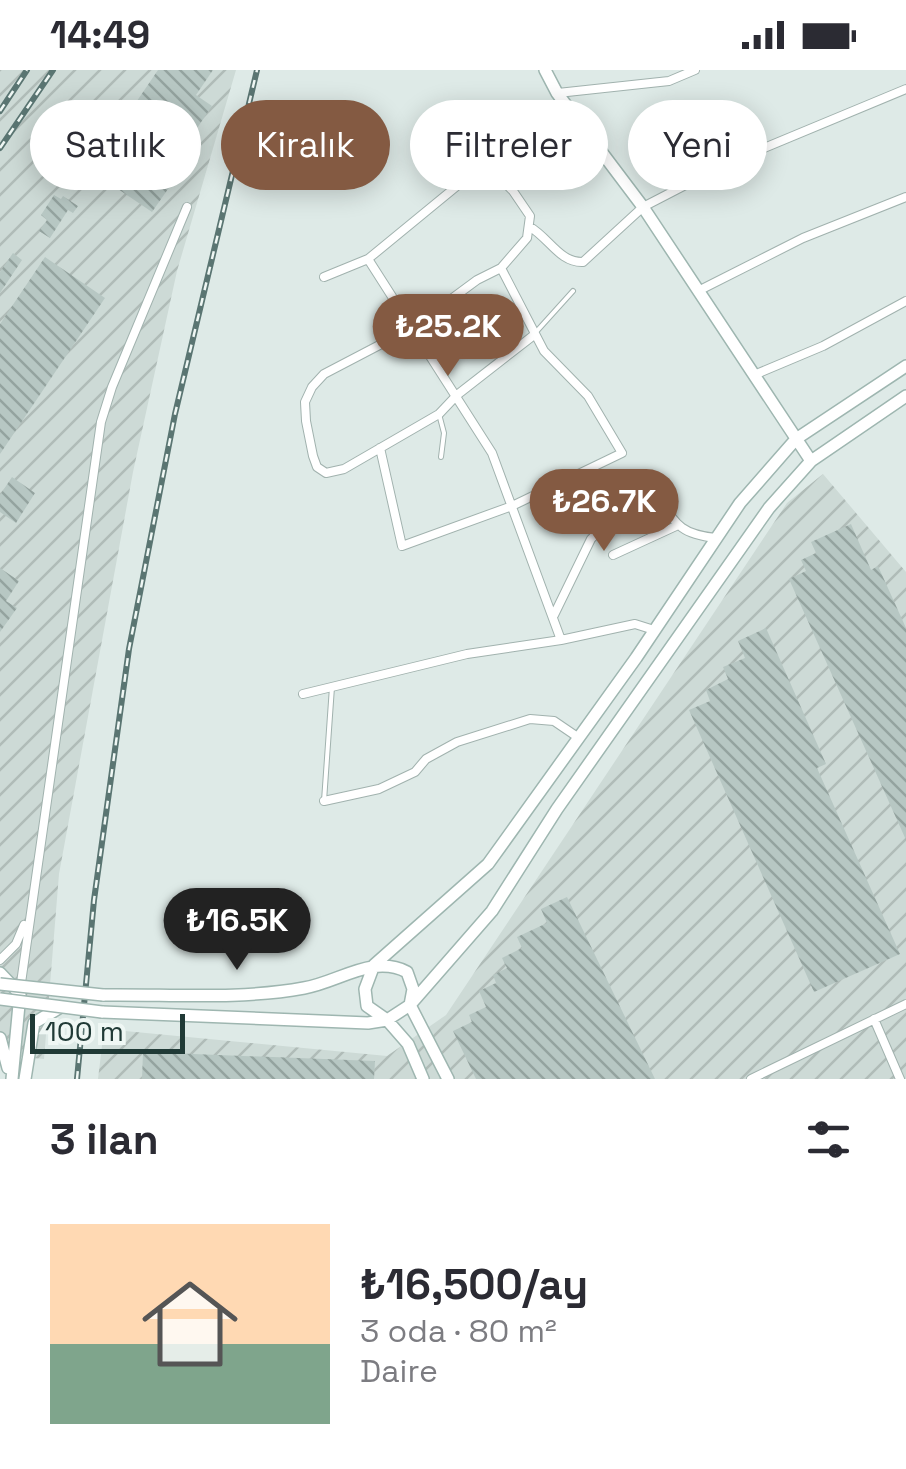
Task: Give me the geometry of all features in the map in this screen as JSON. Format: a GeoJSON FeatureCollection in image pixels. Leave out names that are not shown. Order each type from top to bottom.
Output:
{"type":"FeatureCollection","features":[{"type":"Feature","properties":{"kind":"street"},"geometry":{"type":"LineString","coordinates":[[545,70],[643,207],[811,461]]}},
{"type":"Feature","properties":{"kind":"street"},"geometry":{"type":"LineString","coordinates":[[558,93],[669,82],[695,70]]}},
{"type":"Feature","properties":{"kind":"street"},"geometry":{"type":"LineString","coordinates":[[324,277],[368,259],[485,163],[524,205],[530,226],[568,260],[583,262],[643,207],[728,163],[906,89]]}},
{"type":"Feature","properties":{"kind":"street"},"geometry":{"type":"LineString","coordinates":[[698,291],[803,238],[906,197]]}},
{"type":"Feature","properties":{"kind":"street"},"geometry":{"type":"LineString","coordinates":[[11,1079],[30,906],[101,422],[187,207]]}},
{"type":"Feature","properties":{"kind":"street"},"geometry":{"type":"LineString","coordinates":[[530,226],[520,249],[501,268],[477,280],[412,328],[324,374],[312,386],[305,402],[313,456],[322,472],[344,469],[439,414],[534,334]]}},
{"type":"Feature","properties":{"kind":"street"},"geometry":{"type":"LineString","coordinates":[[368,259],[492,454],[561,640]]}},
{"type":"Feature","properties":{"kind":"street"},"geometry":{"type":"LineString","coordinates":[[380,448],[402,546],[512,506],[622,453],[588,396],[544,351],[501,268]]}},
{"type":"Feature","properties":{"kind":"street"},"geometry":{"type":"LineString","coordinates":[[754,374],[823,346],[906,301]]}},
{"type":"Feature","properties":{"kind":"street"},"geometry":{"type":"LineString","coordinates":[[423,1079],[408,1044],[387,1020],[367,1006],[365,989],[374,965],[488,864],[740,503],[796,439],[906,366]]}},
{"type":"Feature","properties":{"kind":"street"},"geometry":{"type":"LineString","coordinates":[[0,999],[102,1012],[349,1022],[387,1020],[410,1005],[492,911],[557,809],[769,508],[811,461],[906,396]]}},
{"type":"Feature","properties":{"kind":"street"},"geometry":{"type":"LineString","coordinates":[[554,615],[590,538],[657,495],[676,526],[716,538]]}},
{"type":"Feature","properties":{"kind":"street"},"geometry":{"type":"LineString","coordinates":[[613,555],[676,526]]}},
{"type":"Feature","properties":{"kind":"street"},"geometry":{"type":"LineString","coordinates":[[303,694],[466,654],[636,624],[654,630]]}},
{"type":"Feature","properties":{"kind":"street"},"geometry":{"type":"LineString","coordinates":[[324,801],[379,789],[415,772],[426,759],[458,742],[530,719],[543,718],[562,725],[579,738]]}},
{"type":"Feature","properties":{"kind":"street"},"geometry":{"type":"LineString","coordinates":[[0,960],[16,944],[30,906]]}},
{"type":"Feature","properties":{"kind":"street"},"geometry":{"type":"LineString","coordinates":[[0,984],[103,995],[278,992],[337,980],[374,965],[393,964],[407,972],[413,988],[410,1005],[448,1079]]}},
{"type":"Feature","properties":{"kind":"street"},"geometry":{"type":"LineString","coordinates":[[0,973],[20,994]]}},
{"type":"Feature","properties":{"kind":"street"},"geometry":{"type":"LineString","coordinates":[[0,1009],[20,994]]}},
{"type":"Feature","properties":{"kind":"street"},"geometry":{"type":"LineString","coordinates":[[750,1079],[906,1004]]}},
{"type":"Feature","properties":{"kind":"street"},"geometry":{"type":"LineString","coordinates":[[25,1079],[34,1023],[60,1008]]}},
{"type":"Feature","properties":{"kind":"street"},"geometry":{"type":"LineString","coordinates":[[874,1020],[900,1079]]}},
{"type":"Feature","properties":{"kind":"street"},"geometry":{"type":"LineString","coordinates":[[0,1038],[11,1079]]}},
{"type":"Feature","properties":{"kind":"lane"},"geometry":{"type":"LineString","coordinates":[[534,334],[573,291]]}},
{"type":"Feature","properties":{"kind":"lane"},"geometry":{"type":"LineString","coordinates":[[439,414],[444,433],[441,457]]}},
{"type":"Feature","properties":{"kind":"lane"},"geometry":{"type":"LineString","coordinates":[[324,801],[332,687]]}},
{"type":"Feature","properties":{"kind":"shaded area"},"geometry":{"type":"Polygon","coordinates":[[[0,70],[236,70],[227,100],[221,100],[221,121],[201,189],[201,100],[30,100],[30,190],[201,190],[177,271],[133,472],[59,874],[44,1059],[0,1055],[0,70]]]}},
{"type":"Feature","properties":{"kind":"shaded area"},"geometry":{"type":"Polygon","coordinates":[[[823,474],[906,572],[906,1079],[98,1079],[104,1029],[387,1056],[446,1015],[787,503],[823,474]]]}},
{"type":"Feature","properties":{"kind":"building"},"geometry":{"type":"Polygon","coordinates":[[[158,70],[213,70],[196,95],[212,106],[201,122],[201,100],[138,100],[158,70]]]}},
{"type":"Feature","properties":{"kind":"building"},"geometry":{"type":"Polygon","coordinates":[[[120,190],[167,190],[152,212],[120,190]]]}},
{"type":"Feature","properties":{"kind":"building"},"geometry":{"type":"Polygon","coordinates":[[[54,195],[78,206],[73,213],[68,210],[50,238],[39,231],[47,220],[41,215],[54,195]]]}},
{"type":"Feature","properties":{"kind":"building"},"geometry":{"type":"Polygon","coordinates":[[[13,253],[22,260],[0,293],[0,272],[13,253]]]}},
{"type":"Feature","properties":{"kind":"building"},"geometry":{"type":"Polygon","coordinates":[[[45,257],[105,298],[0,454],[0,324],[45,257]]]}},
{"type":"Feature","properties":{"kind":"building"},"geometry":{"type":"Polygon","coordinates":[[[12,477],[35,493],[16,523],[0,512],[0,495],[12,477]]]}},
{"type":"Feature","properties":{"kind":"building"},"geometry":{"type":"Polygon","coordinates":[[[851,524],[871,570],[878,566],[906,628],[906,840],[789,579],[806,571],[801,560],[816,553],[811,542],[851,524]]]}},
{"type":"Feature","properties":{"kind":"building"},"geometry":{"type":"Polygon","coordinates":[[[0,568],[19,581],[6,601],[17,608],[0,632],[0,568]]]}},
{"type":"Feature","properties":{"kind":"building"},"geometry":{"type":"Polygon","coordinates":[[[766,628],[826,764],[817,768],[900,954],[814,992],[689,710],[710,701],[706,690],[728,679],[723,667],[745,658],[738,641],[766,628]]]}},
{"type":"Feature","properties":{"kind":"building"},"geometry":{"type":"Polygon","coordinates":[[[567,897],[655,1079],[476,1079],[453,1031],[472,1022],[469,1015],[486,1007],[479,991],[496,983],[493,975],[507,968],[502,958],[522,948],[517,937],[547,923],[541,909],[567,897]]]}},
{"type":"Feature","properties":{"kind":"building"},"geometry":{"type":"Polygon","coordinates":[[[143,1052],[375,1061],[374,1079],[142,1079],[143,1052]]]}},
{"type":"Feature","properties":{"kind":"railway"},"geometry":{"type":"LineString","coordinates":[[0,111],[27,70]]}},
{"type":"Feature","properties":{"kind":"railway"},"geometry":{"type":"LineString","coordinates":[[0,148],[53,70]]}},
{"type":"Feature","properties":{"kind":"railway"},"geometry":{"type":"LineString","coordinates":[[77,1079],[94,900],[129,649],[175,414],[257,70]]}}]}
